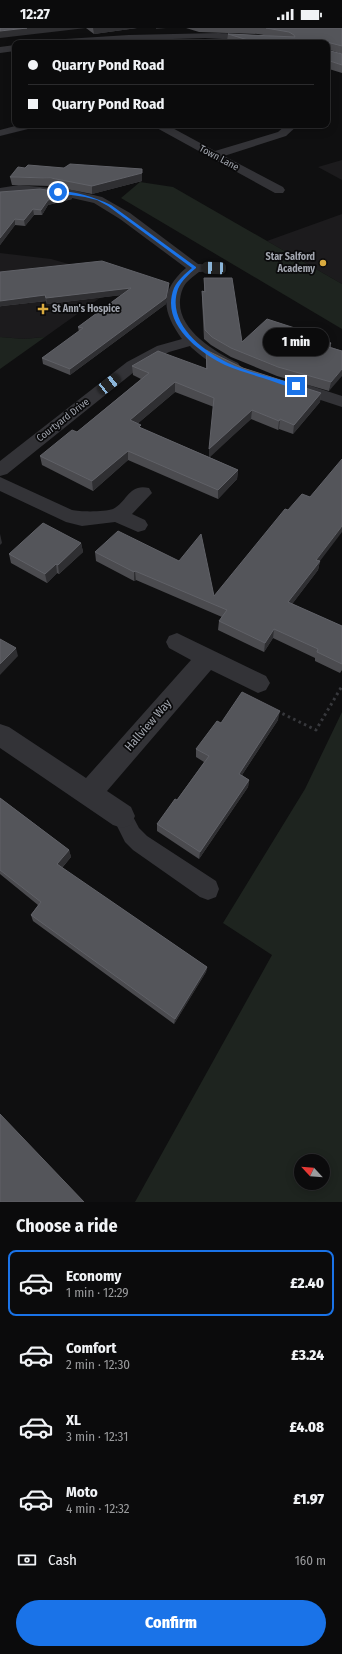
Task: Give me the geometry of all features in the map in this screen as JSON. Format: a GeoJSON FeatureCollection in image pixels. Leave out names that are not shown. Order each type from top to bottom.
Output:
{"type":"FeatureCollection","features":[{"type":"Feature","properties":{"kind":"street"},"geometry":{"type":"LineString","coordinates":[[144,28],[157,36]]}},
{"type":"Feature","properties":{"kind":"street"},"geometry":{"type":"LineString","coordinates":[[194,28],[201,35]]}},
{"type":"Feature","properties":{"kind":"street"},"geometry":{"type":"LineString","coordinates":[[95,40],[201,35],[251,37],[270,40]]}},
{"type":"Feature","properties":{"kind":"street"},"geometry":{"type":"LineString","coordinates":[[0,50],[12,48]]}},
{"type":"Feature","properties":{"kind":"street"},"geometry":{"type":"LineString","coordinates":[[0,133],[20,128]]}},
{"type":"Feature","properties":{"kind":"street","name":"Town Lane"},"geometry":{"type":"LineString","coordinates":[[164,128],[279,190]]}},
{"type":"Feature","properties":{"kind":"street"},"geometry":{"type":"LineString","coordinates":[[214,155],[282,134],[289,128]]}},
{"type":"Feature","properties":{"kind":"street"},"geometry":{"type":"LineString","coordinates":[[0,192],[19,189],[72,194],[98,200],[125,216],[195,268],[214,268]]}},
{"type":"Feature","properties":{"kind":"street"},"geometry":{"type":"LineString","coordinates":[[195,268],[176,288],[174,300],[175,314],[181,327],[192,341],[209,354],[242,370]]}},
{"type":"Feature","properties":{"kind":"street","name":"Courtyard Drive"},"geometry":{"type":"LineString","coordinates":[[0,470],[133,365],[163,349],[192,341]]}},
{"type":"Feature","properties":{"kind":"street"},"geometry":{"type":"LineString","coordinates":[[279,381],[342,402]]}},
{"type":"Feature","properties":{"kind":"street"},"geometry":{"type":"LineString","coordinates":[[0,483],[66,515],[82,519],[118,516],[138,525]]}},
{"type":"Feature","properties":{"kind":"street"},"geometry":{"type":"LineString","coordinates":[[118,516],[142,493]]}},
{"type":"Feature","properties":{"kind":"street"},"geometry":{"type":"LineString","coordinates":[[177,642],[258,683]]}},
{"type":"Feature","properties":{"kind":"street","name":"Hallview Way"},"geometry":{"type":"LineString","coordinates":[[89,793],[207,658]]}},
{"type":"Feature","properties":{"kind":"street"},"geometry":{"type":"LineString","coordinates":[[0,735],[122,816]]}},
{"type":"Feature","properties":{"kind":"lane"},"geometry":{"type":"LineString","coordinates":[[122,816],[132,835],[140,843],[208,889]]}},
{"type":"Feature","properties":{"kind":"path"},"geometry":{"type":"LineString","coordinates":[[258,683],[263,704],[316,730],[342,686]]}},
{"type":"Feature","properties":{"kind":"shaded area"},"geometry":{"type":"Polygon","coordinates":[[[342,160],[342,180],[318,167],[342,160]]]}},
{"type":"Feature","properties":{"kind":"shaded area"},"geometry":{"type":"Polygon","coordinates":[[[140,182],[173,187],[342,284],[342,329],[121,198],[140,182]]]}},
{"type":"Feature","properties":{"kind":"shaded area","name":"Star Salford Academy"},"geometry":{"type":"Polygon","coordinates":[[[342,214],[342,284],[267,241],[342,214]]]}},
{"type":"Feature","properties":{"kind":"shaded area","name":"St Ann's Hospice"},"geometry":{"type":"Polygon","coordinates":[[[0,253],[51,259],[125,280],[45,337],[24,339],[0,337],[0,253]]]}},
{"type":"Feature","properties":{"kind":"shaded area"},"geometry":{"type":"Polygon","coordinates":[[[0,337],[24,339],[45,337],[0,369],[0,337]]]}},
{"type":"Feature","properties":{"kind":"shaded area"},"geometry":{"type":"Polygon","coordinates":[[[342,712],[342,1202],[135,1202],[272,955],[223,923],[305,789],[342,712]]]}},
{"type":"Feature","properties":{"kind":"building"},"geometry":{"type":"Polygon","coordinates":[[[0,28],[27,28],[0,31],[0,28]]]}},
{"type":"Feature","properties":{"kind":"building"},"geometry":{"type":"Polygon","coordinates":[[[266,28],[342,28],[342,46],[330,43],[330,40],[248,40],[228,34],[295,37],[289,32],[266,28]]]}},
{"type":"Feature","properties":{"kind":"building"},"geometry":{"type":"Polygon","coordinates":[[[330,51],[342,54],[342,65],[330,61],[330,51]]]}},
{"type":"Feature","properties":{"kind":"building"},"geometry":{"type":"Polygon","coordinates":[[[70,164],[142,169],[142,173],[92,186],[51,178],[10,177],[18,167],[25,168],[28,165],[64,168],[70,164]]]}},
{"type":"Feature","properties":{"kind":"building"},"geometry":{"type":"Polygon","coordinates":[[[40,189],[72,194],[48,200],[41,210],[33,209],[24,220],[15,219],[0,238],[0,192],[40,189]]]}},
{"type":"Feature","properties":{"kind":"building"},"geometry":{"type":"Polygon","coordinates":[[[102,261],[169,283],[166,298],[70,369],[42,358],[83,328],[78,327],[131,288],[46,298],[45,295],[0,301],[0,272],[102,261]]]}},
{"type":"Feature","properties":{"kind":"building"},"geometry":{"type":"Polygon","coordinates":[[[204,278],[232,278],[242,342],[267,319],[307,332],[305,335],[331,343],[328,347],[342,351],[342,369],[331,382],[278,367],[231,348],[212,337],[205,330],[202,291],[205,292],[204,278]]]}},
{"type":"Feature","properties":{"kind":"building"},"geometry":{"type":"Polygon","coordinates":[[[206,350],[243,368],[321,393],[294,425],[280,419],[279,421],[252,410],[209,449],[214,398],[175,382],[130,420],[141,425],[139,427],[238,470],[218,490],[128,451],[92,481],[40,456],[72,430],[77,432],[149,373],[132,366],[158,351],[207,369],[206,350]]]}},
{"type":"Feature","properties":{"kind":"building"},"geometry":{"type":"Polygon","coordinates":[[[342,459],[342,526],[316,560],[320,561],[288,602],[342,626],[342,664],[317,652],[318,649],[274,629],[265,643],[219,621],[227,610],[135,571],[134,572],[95,552],[118,531],[179,561],[201,534],[214,596],[285,509],[288,510],[302,494],[310,497],[342,459]]]}},
{"type":"Feature","properties":{"kind":"building"},"geometry":{"type":"Polygon","coordinates":[[[43,523],[81,543],[58,565],[56,564],[45,574],[9,554],[43,523]]]}},
{"type":"Feature","properties":{"kind":"building"},"geometry":{"type":"Polygon","coordinates":[[[0,639],[16,648],[0,664],[0,639]]]}},
{"type":"Feature","properties":{"kind":"building"},"geometry":{"type":"Polygon","coordinates":[[[242,692],[280,711],[239,774],[249,780],[200,852],[157,824],[175,799],[177,800],[209,756],[196,749],[217,721],[221,723],[242,692]]]}},
{"type":"Feature","properties":{"kind":"building"},"geometry":{"type":"Polygon","coordinates":[[[0,798],[69,850],[57,864],[207,967],[175,1019],[31,915],[41,902],[0,870],[0,798]]]}},
{"type":"Feature","properties":{"kind":"building"},"geometry":{"type":"Polygon","coordinates":[[[0,1114],[84,1202],[0,1202],[0,1114]]]}},
{"type":"Feature","properties":{"kind":"place","name":"Star Salford Academy"},"geometry":{"type":"Point","coordinates":[323,263]}},
{"type":"Feature","properties":{"kind":"place","name":"St Ann's Hospice"},"geometry":{"type":"Point","coordinates":[43,309]}},
{"type":"Feature","properties":{"kind":"route"},"geometry":{"type":"LineString","coordinates":[[58,192],[85,196],[110,206],[195,268],[184,277],[176,288],[174,300],[175,314],[181,327],[192,341],[209,354],[242,370],[296,386]]}}]}
